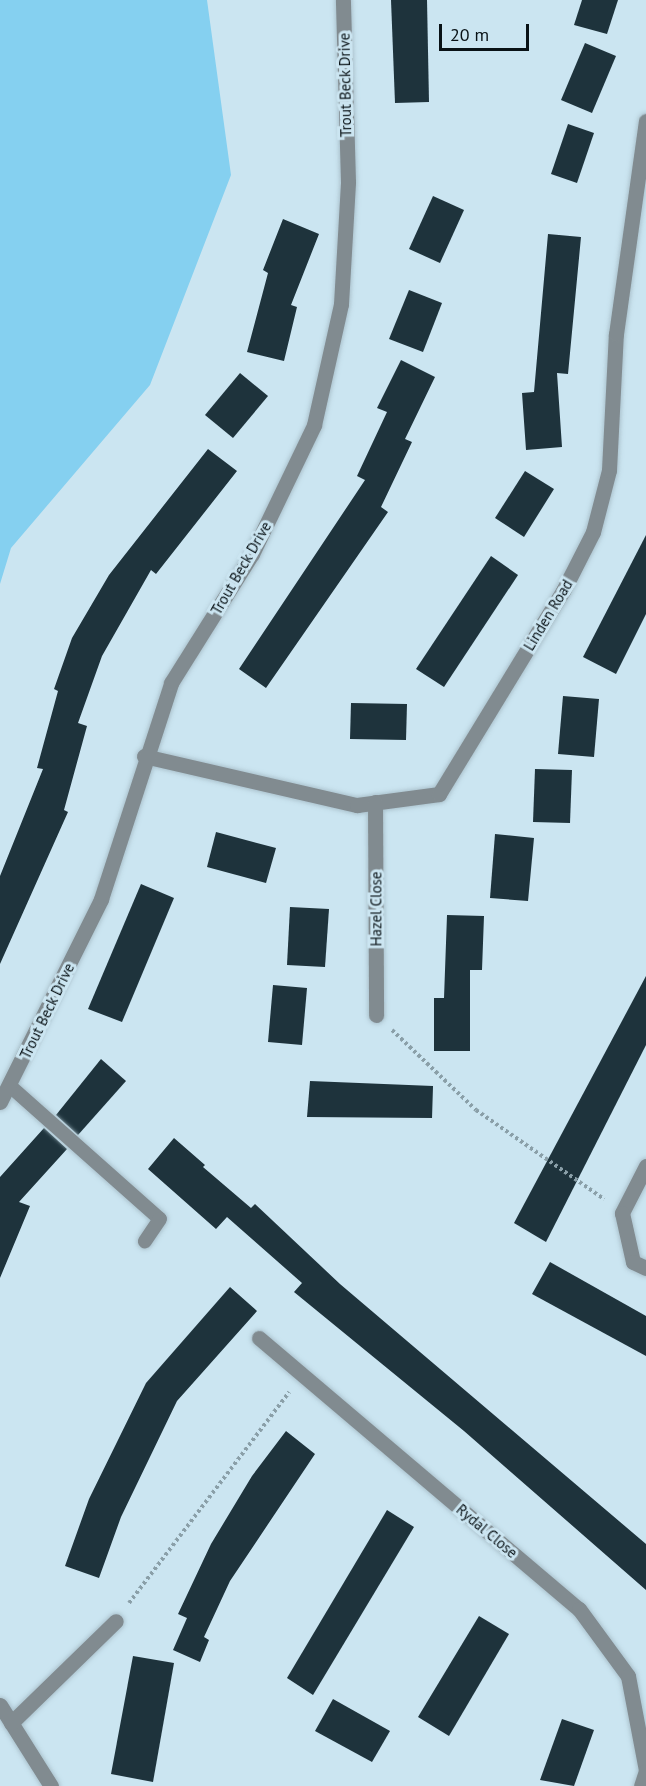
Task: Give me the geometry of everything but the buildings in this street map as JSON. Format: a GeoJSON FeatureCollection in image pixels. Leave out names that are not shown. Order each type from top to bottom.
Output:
{"type":"FeatureCollection","features":[{"type":"Feature","properties":{"kind":"street","name":"Trout Beck Drive"},"geometry":{"type":"LineString","coordinates":[[0,1102],[100,898],[144,756],[171,683],[252,554],[314,425],[341,304],[348,182],[343,0]]}},
{"type":"Feature","properties":{"kind":"street","name":"Linden Road"},"geometry":{"type":"LineString","coordinates":[[144,756],[357,805],[439,794],[563,591],[593,532],[609,470],[616,334],[646,122]]}},
{"type":"Feature","properties":{"kind":"street","name":"Hazel Close"},"geometry":{"type":"LineString","coordinates":[[375,802],[376,1015]]}},
{"type":"Feature","properties":{"kind":"street"},"geometry":{"type":"LineString","coordinates":[[646,1166],[622,1213],[633,1262],[646,1268]]}},
{"type":"Feature","properties":{"kind":"street","name":"Rydal Close"},"geometry":{"type":"LineString","coordinates":[[259,1338],[579,1609],[628,1676],[646,1771],[641,1786]]}},
{"type":"Feature","properties":{"kind":"street"},"geometry":{"type":"LineString","coordinates":[[11,1723],[116,1621]]}},
{"type":"Feature","properties":{"kind":"street"},"geometry":{"type":"LineString","coordinates":[[0,1705],[51,1786]]}},
{"type":"Feature","properties":{"kind":"lane"},"geometry":{"type":"LineString","coordinates":[[9,1086],[160,1219],[145,1241]]}},
{"type":"Feature","properties":{"kind":"path"},"geometry":{"type":"LineString","coordinates":[[376,1015],[476,1110],[622,1213]]}},
{"type":"Feature","properties":{"kind":"path"},"geometry":{"type":"LineString","coordinates":[[116,1621],[302,1375]]}},
{"type":"Feature","properties":{"kind":"shaded area"},"geometry":{"type":"Polygon","coordinates":[[[0,0],[207,0],[231,175],[150,385],[11,548],[0,584],[0,0]]]}}]}
